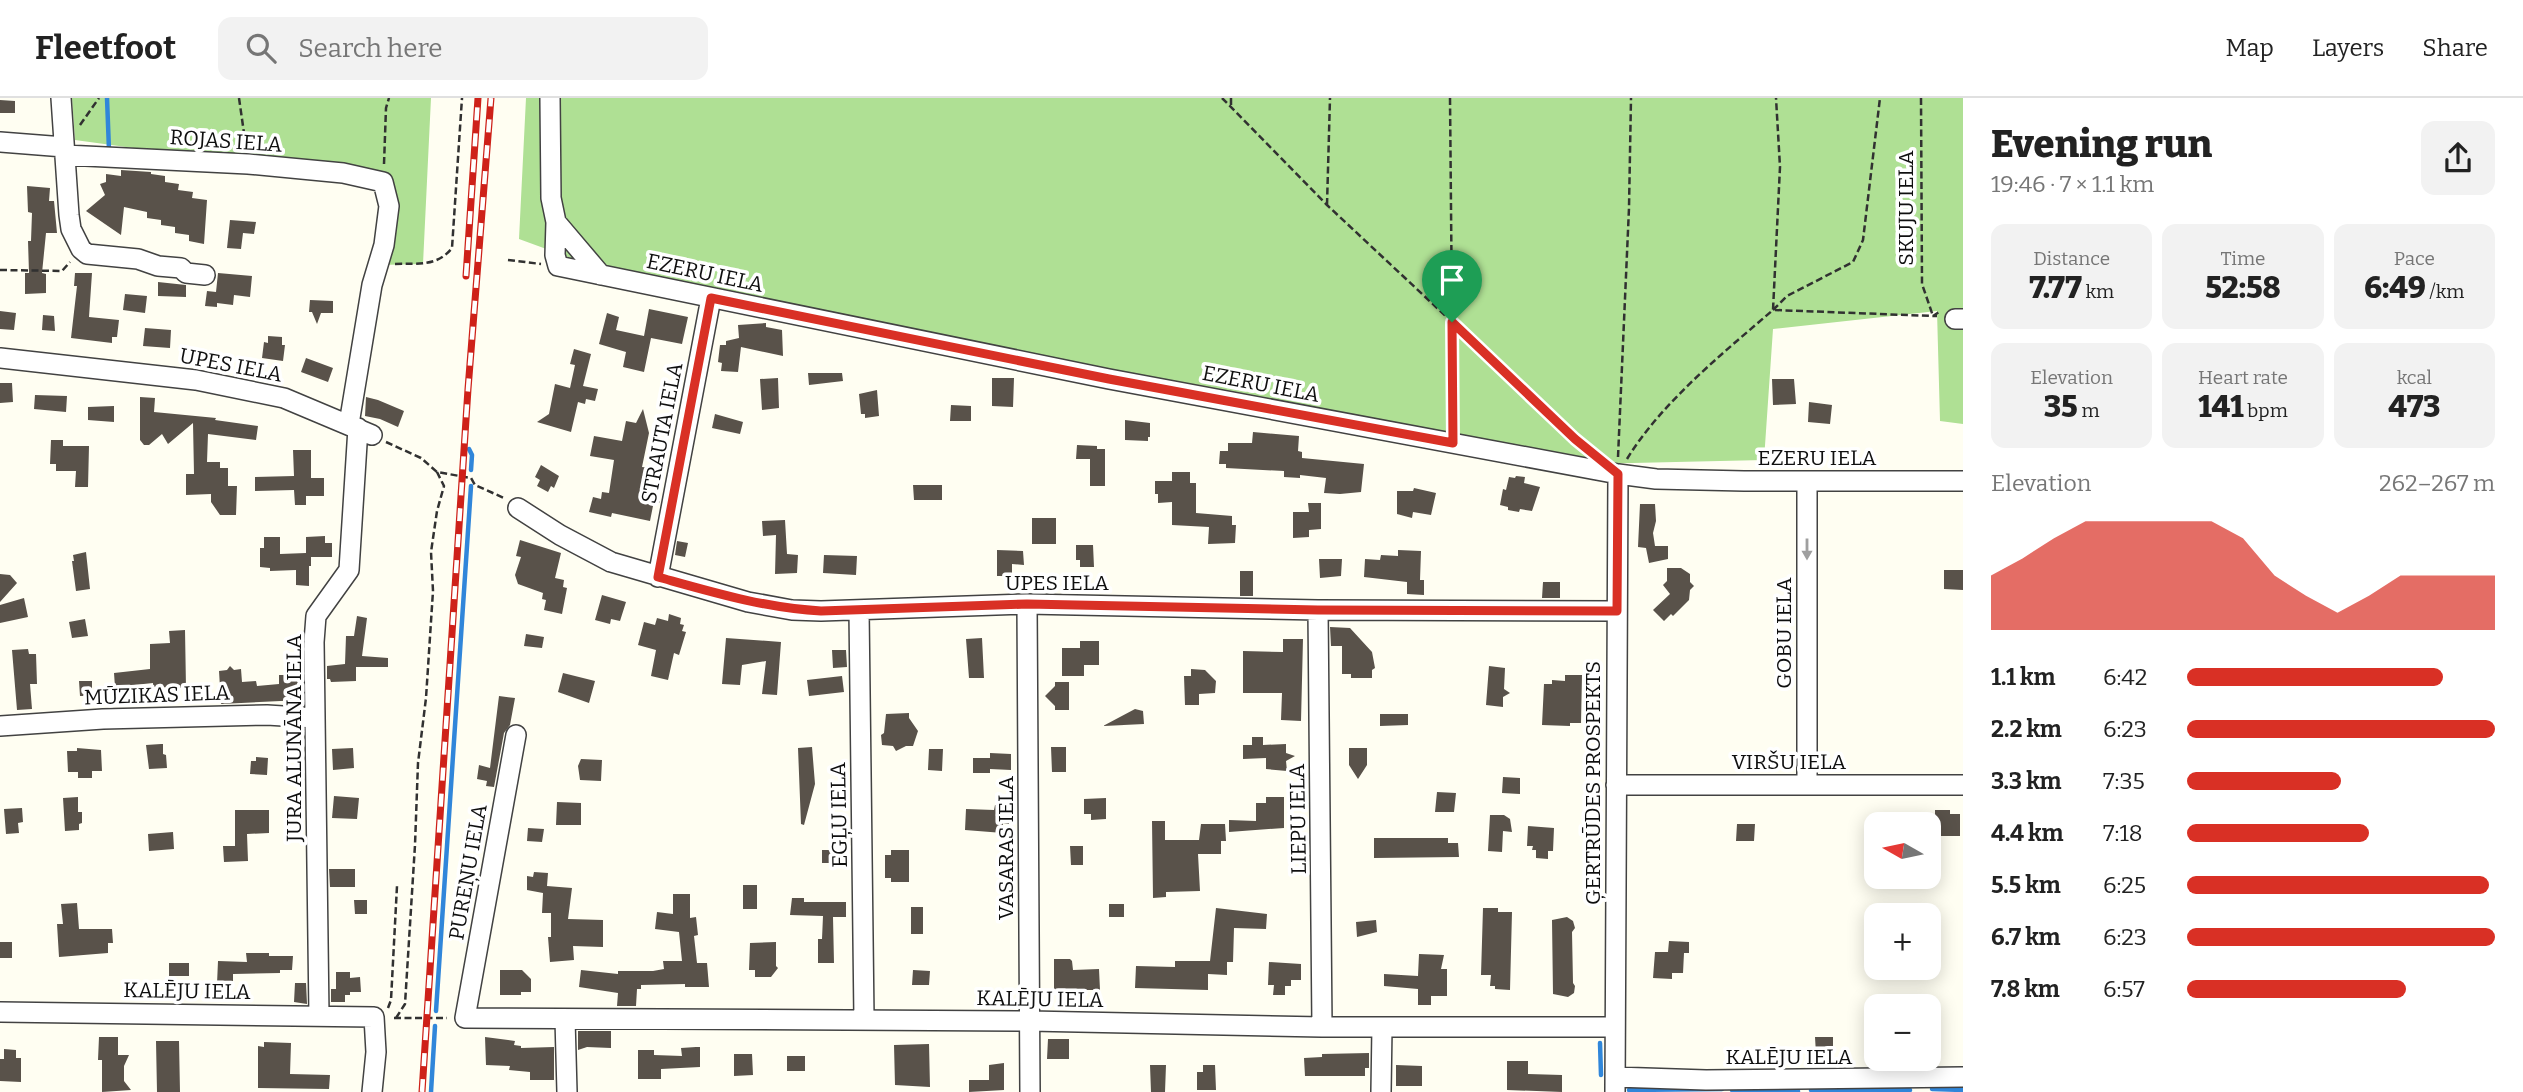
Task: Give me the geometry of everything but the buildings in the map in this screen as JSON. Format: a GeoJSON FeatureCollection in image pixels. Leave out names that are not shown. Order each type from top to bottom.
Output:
{"type":"FeatureCollection","features":[{"type":"Feature","properties":{"kind":"street"},"geometry":{"type":"LineString","coordinates":[[61,98],[71,229],[86,252],[138,259],[158,266],[181,268],[186,273],[205,275]]}},
{"type":"Feature","properties":{"kind":"street"},"geometry":{"type":"LineString","coordinates":[[550,98],[551,198],[556,222],[555,255],[558,266]]}},
{"type":"Feature","properties":{"kind":"street","name":"ROJAS IELA"},"geometry":{"type":"LineString","coordinates":[[0,142],[65,151],[343,173],[383,182]]}},
{"type":"Feature","properties":{"kind":"street","name":"JURA ALUNĀNA IELA"},"geometry":{"type":"LineString","coordinates":[[319,1015],[314,642],[316,616],[349,570],[372,285],[384,245],[389,206],[383,182]]}},
{"type":"Feature","properties":{"kind":"street"},"geometry":{"type":"LineString","coordinates":[[556,222],[601,275]]}},
{"type":"Feature","properties":{"kind":"street","name":"EZERU IELA"},"geometry":{"type":"LineString","coordinates":[[558,266],[1109,379],[1656,480],[1963,481]]}},
{"type":"Feature","properties":{"kind":"street","name":"STRAUTA IELA"},"geometry":{"type":"LineString","coordinates":[[658,577],[711,298]]}},
{"type":"Feature","properties":{"kind":"street","name":"UPES IELA"},"geometry":{"type":"LineString","coordinates":[[0,358],[196,380],[284,398],[359,429]]}},
{"type":"Feature","properties":{"kind":"street","name":"ĢERTRŪDES PROSPEKTS"},"geometry":{"type":"LineString","coordinates":[[1615,1085],[1618,474]]}},
{"type":"Feature","properties":{"kind":"street","name":"GOBU IELA"},"geometry":{"type":"LineString","coordinates":[[1807,481],[1807,784]]}},
{"type":"Feature","properties":{"kind":"street","name":"UPES IELA"},"geometry":{"type":"LineString","coordinates":[[518,508],[560,535],[611,562],[748,602],[792,610],[1027,604],[1318,610],[1617,611]]}},
{"type":"Feature","properties":{"kind":"street","name":"VASARAS IELA"},"geometry":{"type":"LineString","coordinates":[[1027,604],[1030,1092]]}},
{"type":"Feature","properties":{"kind":"street","name":"EGĻU IELA"},"geometry":{"type":"LineString","coordinates":[[859,610],[864,1019]]}},
{"type":"Feature","properties":{"kind":"street","name":"LIEPU IELA"},"geometry":{"type":"LineString","coordinates":[[1318,610],[1322,1027]]}},
{"type":"Feature","properties":{"kind":"street","name":"MŪZIKAS IELA"},"geometry":{"type":"LineString","coordinates":[[0,726],[103,719],[267,715],[316,718]]}},
{"type":"Feature","properties":{"kind":"street","name":"PUREŅU IELA"},"geometry":{"type":"LineString","coordinates":[[465,1017],[516,735]]}},
{"type":"Feature","properties":{"kind":"street","name":"VIRŠU IELA"},"geometry":{"type":"LineString","coordinates":[[1616,785],[1963,785]]}},
{"type":"Feature","properties":{"kind":"street","name":"KALĒJU IELA"},"geometry":{"type":"LineString","coordinates":[[0,1012],[374,1017],[376,1052],[372,1092]]}},
{"type":"Feature","properties":{"kind":"street","name":"KALĒJU IELA"},"geometry":{"type":"LineString","coordinates":[[465,1017],[864,1019],[1322,1027],[1615,1027]]}},
{"type":"Feature","properties":{"kind":"street"},"geometry":{"type":"LineString","coordinates":[[565,1018],[567,1092]]}},
{"type":"Feature","properties":{"kind":"street"},"geometry":{"type":"LineString","coordinates":[[1381,1092],[1382,1027]]}},
{"type":"Feature","properties":{"kind":"street","name":"KALĒJU IELA"},"geometry":{"type":"LineString","coordinates":[[1615,1085],[1706,1080],[1963,1077]]}},
{"type":"Feature","properties":{"kind":"path"},"geometry":{"type":"LineString","coordinates":[[65,151],[99,98]]}},
{"type":"Feature","properties":{"kind":"path"},"geometry":{"type":"LineString","coordinates":[[239,98],[248,164]]}},
{"type":"Feature","properties":{"kind":"path"},"geometry":{"type":"LineString","coordinates":[[383,182],[386,108],[389,98]]}},
{"type":"Feature","properties":{"kind":"path"},"geometry":{"type":"LineString","coordinates":[[378,265],[433,262],[444,258],[452,248],[462,98]]}},
{"type":"Feature","properties":{"kind":"path"},"geometry":{"type":"LineString","coordinates":[[1222,98],[1327,205],[1597,456]]}},
{"type":"Feature","properties":{"kind":"path"},"geometry":{"type":"LineString","coordinates":[[1231,98],[1231,106]]}},
{"type":"Feature","properties":{"kind":"path"},"geometry":{"type":"LineString","coordinates":[[1327,205],[1330,98]]}},
{"type":"Feature","properties":{"kind":"path"},"geometry":{"type":"LineString","coordinates":[[1450,98],[1453,443]]}},
{"type":"Feature","properties":{"kind":"path"},"geometry":{"type":"LineString","coordinates":[[1618,474],[1629,208],[1630,98]]}},
{"type":"Feature","properties":{"kind":"path"},"geometry":{"type":"LineString","coordinates":[[1773,310],[1780,167],[1776,98]]}},
{"type":"Feature","properties":{"kind":"path"},"geometry":{"type":"LineString","coordinates":[[1618,474],[1640,437],[1714,361],[1787,296],[1853,262],[1863,240],[1880,98]]}},
{"type":"Feature","properties":{"kind":"path","name":"SKUJU IELA"},"geometry":{"type":"LineString","coordinates":[[1920,98],[1922,284],[1933,316]]}},
{"type":"Feature","properties":{"kind":"path"},"geometry":{"type":"LineString","coordinates":[[0,271],[62,271],[86,252]]}},
{"type":"Feature","properties":{"kind":"path"},"geometry":{"type":"LineString","coordinates":[[508,260],[558,266]]}},
{"type":"Feature","properties":{"kind":"path"},"geometry":{"type":"LineString","coordinates":[[1773,310],[1954,316]]}},
{"type":"Feature","properties":{"kind":"path"},"geometry":{"type":"LineString","coordinates":[[359,429],[421,458],[438,472],[444,486],[431,552],[433,591],[426,698],[418,763],[405,1004],[396,1018]]}},
{"type":"Feature","properties":{"kind":"path"},"geometry":{"type":"LineString","coordinates":[[438,472],[471,478],[475,485],[518,508]]}},
{"type":"Feature","properties":{"kind":"path"},"geometry":{"type":"LineString","coordinates":[[397,886],[391,1000],[384,1017],[465,1017]]}},
{"type":"Feature","properties":{"kind":"green space"},"geometry":{"type":"Polygon","coordinates":[[[72,98],[431,98],[423,264],[378,265],[383,182],[75,140],[72,98]]]}},
{"type":"Feature","properties":{"kind":"green space"},"geometry":{"type":"Polygon","coordinates":[[[526,98],[1963,98],[1963,424],[1940,421],[1937,311],[1773,329],[1764,460],[1588,464],[620,276],[519,239],[526,98]]]}},
{"type":"Feature","properties":{"kind":"waterway"},"geometry":{"type":"LineString","coordinates":[[107,98],[109,150]]}},
{"type":"Feature","properties":{"kind":"waterway"},"geometry":{"type":"LineString","coordinates":[[469,449],[472,455],[471,470]]}},
{"type":"Feature","properties":{"kind":"waterway"},"geometry":{"type":"LineString","coordinates":[[436,1011],[471,486]]}},
{"type":"Feature","properties":{"kind":"waterway"},"geometry":{"type":"LineString","coordinates":[[431,1092],[435,1026]]}},
{"type":"Feature","properties":{"kind":"waterway"},"geometry":{"type":"LineString","coordinates":[[1600,1043],[1601,1075]]}},
{"type":"Feature","properties":{"kind":"waterway"},"geometry":{"type":"LineString","coordinates":[[1629,1090],[1722,1089]]}},
{"type":"Feature","properties":{"kind":"waterway"},"geometry":{"type":"LineString","coordinates":[[1932,1089],[1963,1090]]}},
{"type":"Feature","properties":{"kind":"waterway"},"geometry":{"type":"LineString","coordinates":[[1732,1090],[1798,1091]]}},
{"type":"Feature","properties":{"kind":"waterway"},"geometry":{"type":"LineString","coordinates":[[1811,1090],[1910,1090]]}},
{"type":"Feature","properties":{"kind":"railway"},"geometry":{"type":"LineString","coordinates":[[466,276],[478,98]]}},
{"type":"Feature","properties":{"kind":"railway"},"geometry":{"type":"LineString","coordinates":[[422,1092],[468,389],[491,98]]}},
{"type":"Feature","properties":{"kind":"route"},"geometry":{"type":"LineString","coordinates":[[711,298],[1109,379],[1453,443],[1452,322],[1575,439],[1618,474],[1617,611],[1318,610],[1027,604],[792,610],[748,602],[658,577],[711,298]]}}]}
